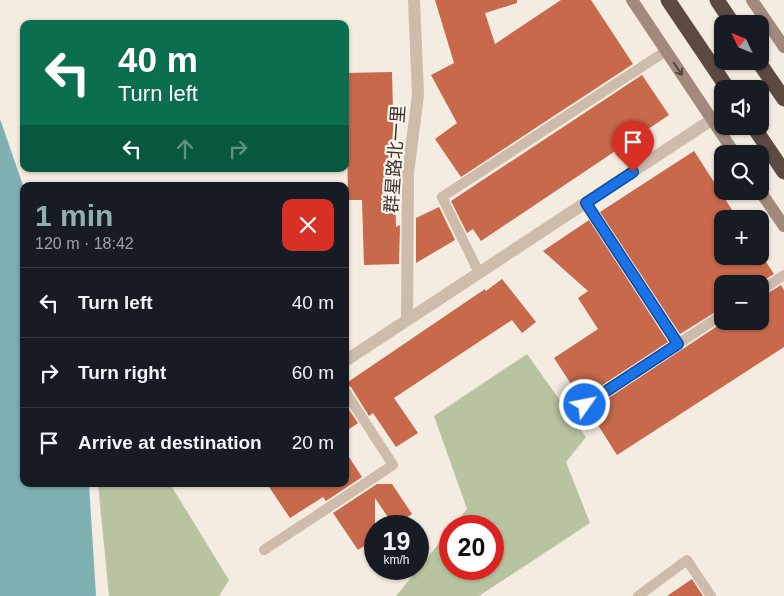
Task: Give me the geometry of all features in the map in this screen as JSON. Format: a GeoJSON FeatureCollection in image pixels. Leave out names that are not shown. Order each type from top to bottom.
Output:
{"type":"FeatureCollection","features":[{"type":"Feature","properties":{"kind":"highway"},"geometry":{"type":"LineString","coordinates":[[668,0],[722,80]]}},
{"type":"Feature","properties":{"kind":"highway"},"geometry":{"type":"LineString","coordinates":[[717,0],[727,15]]}},
{"type":"Feature","properties":{"kind":"highway"},"geometry":{"type":"LineString","coordinates":[[764,70],[784,99]]}},
{"type":"Feature","properties":{"kind":"highway"},"geometry":{"type":"LineString","coordinates":[[759,135],[784,172]]}},
{"type":"Feature","properties":{"kind":"street","name":"群星路北一里"},"geometry":{"type":"LineString","coordinates":[[407,320],[408,173],[418,95],[414,0]]}},
{"type":"Feature","properties":{"kind":"street"},"geometry":{"type":"LineString","coordinates":[[632,0],[666,51],[714,112]]}},
{"type":"Feature","properties":{"kind":"street"},"geometry":{"type":"LineString","coordinates":[[752,0],[784,47]]}},
{"type":"Feature","properties":{"kind":"street"},"geometry":{"type":"LineString","coordinates":[[349,358],[714,118]]}},
{"type":"Feature","properties":{"kind":"street"},"geometry":{"type":"LineString","coordinates":[[766,200],[784,226]]}},
{"type":"Feature","properties":{"kind":"lane"},"geometry":{"type":"LineString","coordinates":[[479,273],[442,197],[666,51]]}},
{"type":"Feature","properties":{"kind":"lane"},"geometry":{"type":"LineString","coordinates":[[586,203],[678,344]]}},
{"type":"Feature","properties":{"kind":"lane"},"geometry":{"type":"LineString","coordinates":[[769,285],[784,275]]}},
{"type":"Feature","properties":{"kind":"lane"},"geometry":{"type":"LineString","coordinates":[[585,405],[714,320]]}},
{"type":"Feature","properties":{"kind":"lane"},"geometry":{"type":"LineString","coordinates":[[264,550],[393,465],[349,397]]}},
{"type":"Feature","properties":{"kind":"lane"},"geometry":{"type":"LineString","coordinates":[[638,596],[687,560],[711,596]]}},
{"type":"Feature","properties":{"kind":"green space"},"geometry":{"type":"Polygon","coordinates":[[[527,354],[586,437],[566,462],[590,523],[504,580],[504,515],[462,515],[467,509],[434,416],[527,354]]]}},
{"type":"Feature","properties":{"kind":"green space"},"geometry":{"type":"Polygon","coordinates":[[[98,487],[172,487],[229,580],[219,596],[109,596],[98,487]]]}},
{"type":"Feature","properties":{"kind":"green space"},"geometry":{"type":"Polygon","coordinates":[[[439,543],[439,580],[503,580],[479,596],[396,596],[409,580],[429,580],[429,556],[439,543]]]}},
{"type":"Feature","properties":{"kind":"water"},"geometry":{"type":"Polygon","coordinates":[[[0,119],[22,182],[20,182],[20,487],[89,487],[96,596],[0,596],[0,119]]]}},
{"type":"Feature","properties":{"kind":"building"},"geometry":{"type":"Polygon","coordinates":[[[435,0],[517,0],[517,3],[485,13],[495,44],[561,0],[591,0],[633,64],[461,177],[435,139],[457,123],[431,75],[454,63],[435,0]]]}},
{"type":"Feature","properties":{"kind":"building"},"geometry":{"type":"Polygon","coordinates":[[[392,72],[396,227],[400,225],[399,264],[364,265],[362,200],[349,200],[349,73],[392,72]]]}},
{"type":"Feature","properties":{"kind":"building"},"geometry":{"type":"Polygon","coordinates":[[[642,75],[669,115],[481,241],[473,229],[467,233],[451,201],[642,75]]]}},
{"type":"Feature","properties":{"kind":"building"},"geometry":{"type":"Polygon","coordinates":[[[694,151],[714,182],[714,200],[726,200],[732,210],[714,210],[714,265],[768,265],[774,274],[769,277],[769,275],[714,275],[714,313],[680,334],[600,212],[694,151]]]}},
{"type":"Feature","properties":{"kind":"building"},"geometry":{"type":"Polygon","coordinates":[[[439,207],[455,240],[416,263],[416,218],[439,207]]]}},
{"type":"Feature","properties":{"kind":"building"},"geometry":{"type":"Polygon","coordinates":[[[589,220],[668,342],[581,399],[554,358],[598,329],[578,298],[588,291],[543,251],[589,220]]]}},
{"type":"Feature","properties":{"kind":"building"},"geometry":{"type":"Polygon","coordinates":[[[502,279],[536,322],[522,333],[512,320],[394,398],[418,433],[396,447],[373,413],[369,416],[349,386],[349,381],[485,289],[486,291],[502,279]]]}},
{"type":"Feature","properties":{"kind":"building"},"geometry":{"type":"Polygon","coordinates":[[[781,285],[784,290],[784,347],[617,455],[589,411],[714,328],[714,330],[769,330],[769,292],[781,285]]]}},
{"type":"Feature","properties":{"kind":"building"},"geometry":{"type":"Polygon","coordinates":[[[349,410],[358,423],[349,429],[349,410]]]}},
{"type":"Feature","properties":{"kind":"building"},"geometry":{"type":"Polygon","coordinates":[[[349,457],[362,477],[349,486],[349,457]]]}},
{"type":"Feature","properties":{"kind":"building"},"geometry":{"type":"Polygon","coordinates":[[[377,484],[392,484],[412,514],[387,515],[375,498],[375,515],[364,515],[364,546],[358,550],[333,513],[377,484]]]}},
{"type":"Feature","properties":{"kind":"building"},"geometry":{"type":"Polygon","coordinates":[[[269,487],[347,487],[326,501],[323,497],[290,518],[269,487]]]}},
{"type":"Feature","properties":{"kind":"building"},"geometry":{"type":"Polygon","coordinates":[[[692,579],[703,596],[667,596],[692,579]]]}},
{"type":"Feature","properties":{"kind":"route"},"geometry":{"type":"LineString","coordinates":[[585,405],[678,344],[586,203],[633,172]]}}]}
